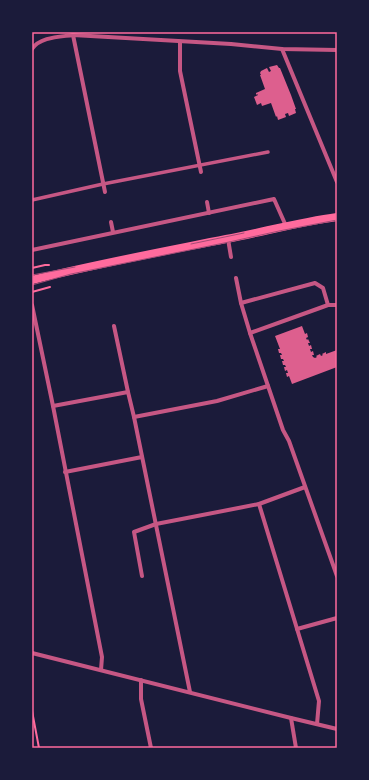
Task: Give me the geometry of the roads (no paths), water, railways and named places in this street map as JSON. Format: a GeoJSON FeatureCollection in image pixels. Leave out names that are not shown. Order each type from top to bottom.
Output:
{"type":"FeatureCollection","features":[{"type":"Feature","properties":{"kind":"main road"},"geometry":{"type":"LineString","coordinates":[[32,280],[80,268],[337,217]]}},
{"type":"Feature","properties":{"kind":"street"},"geometry":{"type":"LineString","coordinates":[[73,35],[105,192]]}},
{"type":"Feature","properties":{"kind":"street"},"geometry":{"type":"LineString","coordinates":[[32,49],[36,44],[49,39],[73,35],[231,44],[282,49],[337,50]]}},
{"type":"Feature","properties":{"kind":"street"},"geometry":{"type":"LineString","coordinates":[[180,42],[180,71],[201,172]]}},
{"type":"Feature","properties":{"kind":"street"},"geometry":{"type":"LineString","coordinates":[[282,49],[337,182]]}},
{"type":"Feature","properties":{"kind":"street"},"geometry":{"type":"LineString","coordinates":[[32,200],[103,184],[268,152]]}},
{"type":"Feature","properties":{"kind":"street"},"geometry":{"type":"LineString","coordinates":[[32,250],[274,199],[286,226]]}},
{"type":"Feature","properties":{"kind":"street"},"geometry":{"type":"LineString","coordinates":[[207,202],[209,213]]}},
{"type":"Feature","properties":{"kind":"street"},"geometry":{"type":"LineString","coordinates":[[111,222],[113,232]]}},
{"type":"Feature","properties":{"kind":"street"},"geometry":{"type":"LineString","coordinates":[[228,239],[231,257]]}},
{"type":"Feature","properties":{"kind":"street"},"geometry":{"type":"LineString","coordinates":[[236,278],[241,303],[250,333],[283,430],[289,441],[337,576]]}},
{"type":"Feature","properties":{"kind":"street"},"geometry":{"type":"LineString","coordinates":[[241,303],[315,283],[323,288],[328,305]]}},
{"type":"Feature","properties":{"kind":"street"},"geometry":{"type":"LineString","coordinates":[[32,305],[102,656],[100,670]]}},
{"type":"Feature","properties":{"kind":"street"},"geometry":{"type":"LineString","coordinates":[[250,333],[328,305],[337,305]]}},
{"type":"Feature","properties":{"kind":"street"},"geometry":{"type":"LineString","coordinates":[[114,326],[190,692]]}},
{"type":"Feature","properties":{"kind":"street"},"geometry":{"type":"LineString","coordinates":[[134,417],[217,401],[268,386]]}},
{"type":"Feature","properties":{"kind":"street"},"geometry":{"type":"LineString","coordinates":[[53,406],[128,392]]}},
{"type":"Feature","properties":{"kind":"street"},"geometry":{"type":"LineString","coordinates":[[65,472],[142,457]]}},
{"type":"Feature","properties":{"kind":"street"},"geometry":{"type":"LineString","coordinates":[[142,576],[134,532],[156,524],[259,504],[305,487]]}},
{"type":"Feature","properties":{"kind":"street"},"geometry":{"type":"LineString","coordinates":[[259,504],[319,700],[320,704],[317,724]]}},
{"type":"Feature","properties":{"kind":"street"},"geometry":{"type":"LineString","coordinates":[[297,629],[337,618]]}},
{"type":"Feature","properties":{"kind":"street"},"geometry":{"type":"LineString","coordinates":[[32,653],[337,729]]}},
{"type":"Feature","properties":{"kind":"street"},"geometry":{"type":"LineString","coordinates":[[141,680],[141,699],[151,748]]}},
{"type":"Feature","properties":{"kind":"street"},"geometry":{"type":"LineString","coordinates":[[291,718],[296,748]]}},
{"type":"Feature","properties":{"kind":"tram line"},"geometry":{"type":"LineString","coordinates":[[32,285],[71,274],[337,220]]}},
{"type":"Feature","properties":{"kind":"tram line"},"geometry":{"type":"LineString","coordinates":[[191,244],[244,233]]}},
{"type":"Feature","properties":{"kind":"tram line"},"geometry":{"type":"LineString","coordinates":[[32,275],[75,267]]}}]}
